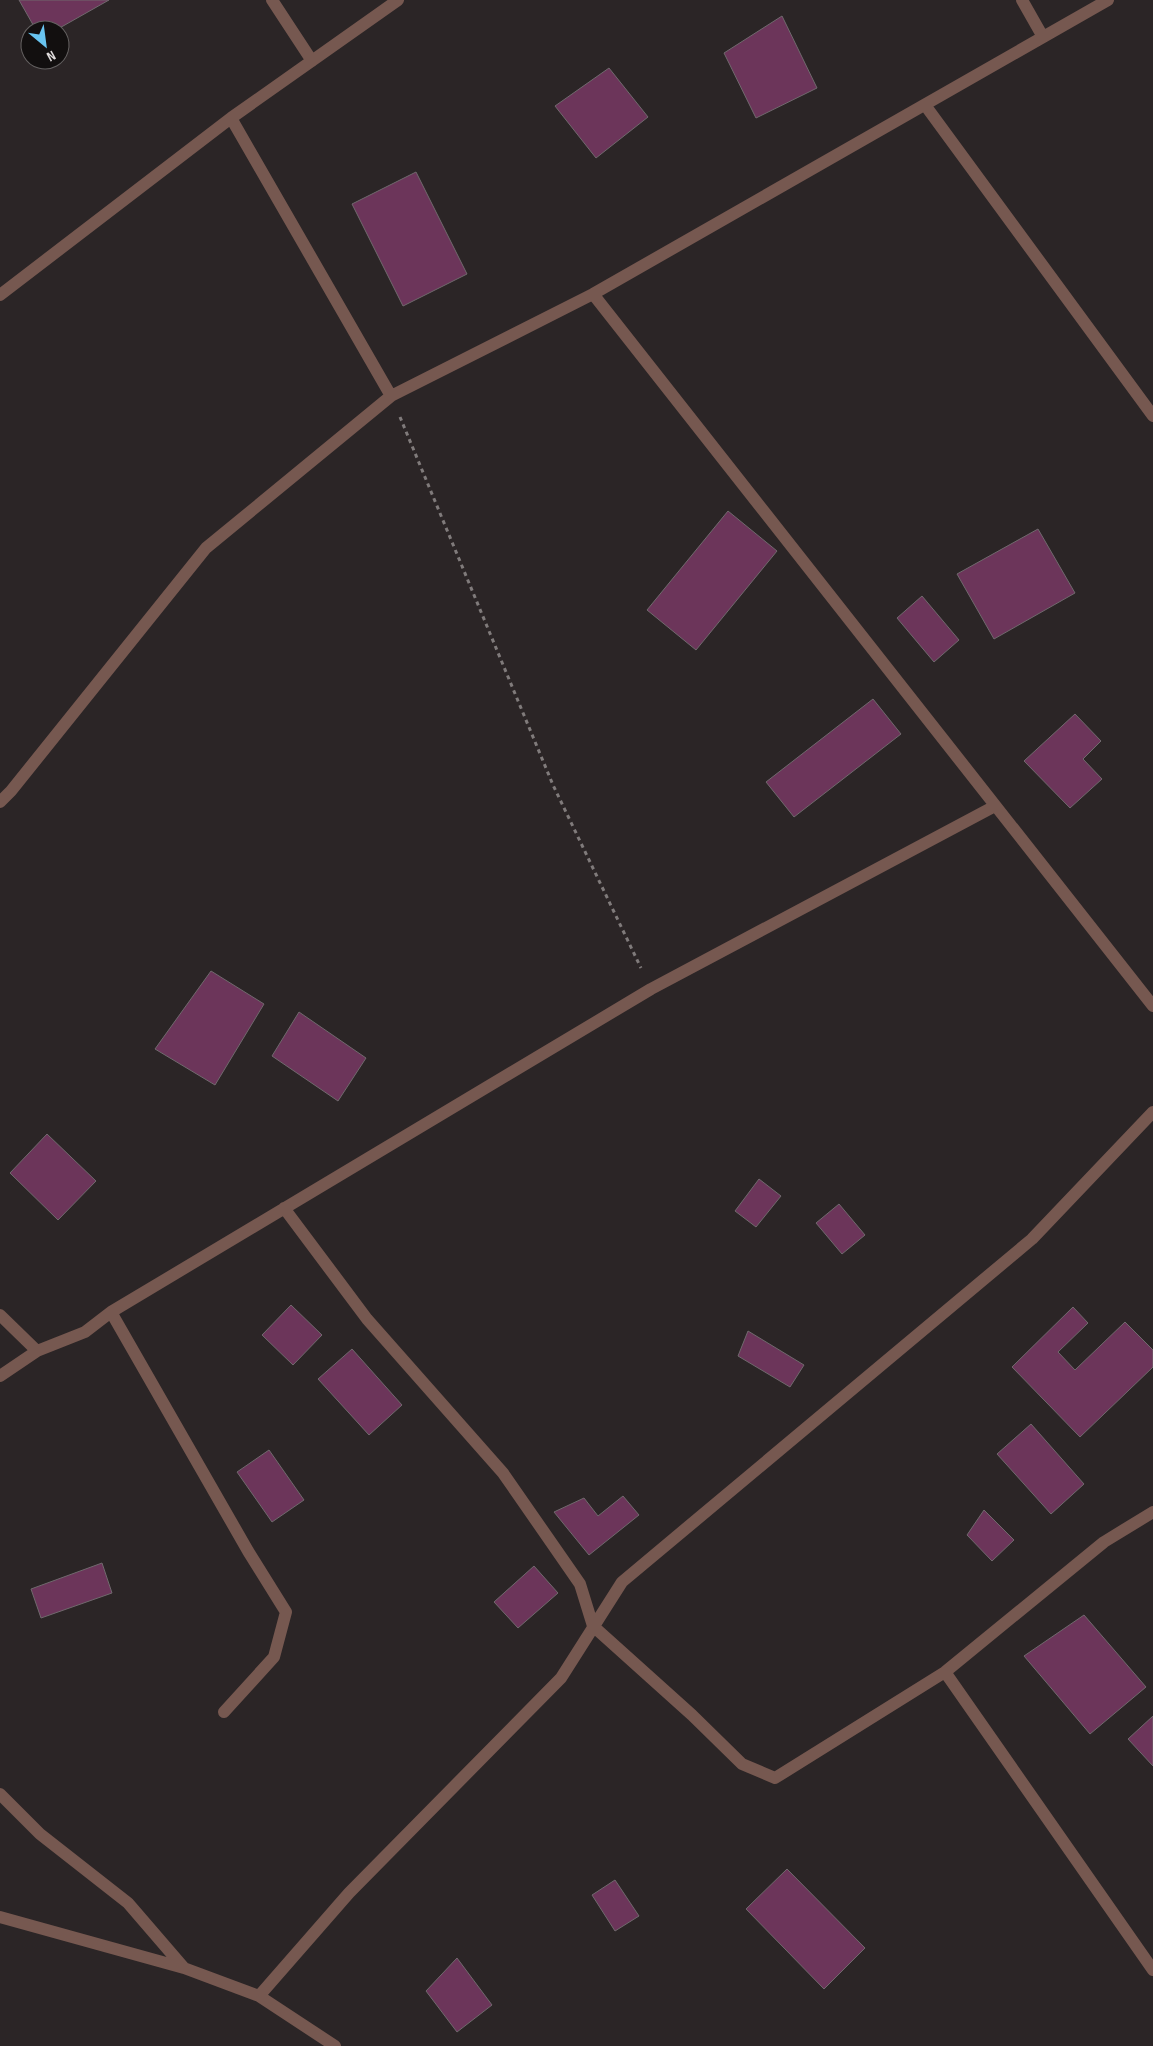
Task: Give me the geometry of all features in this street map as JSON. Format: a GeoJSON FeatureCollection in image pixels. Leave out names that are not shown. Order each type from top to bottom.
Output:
{"type":"FeatureCollection","features":[{"type":"Feature","properties":{"kind":"street"},"geometry":{"type":"LineString","coordinates":[[272,0],[312,61]]}},
{"type":"Feature","properties":{"kind":"street"},"geometry":{"type":"LineString","coordinates":[[0,296],[231,118],[398,0]]}},
{"type":"Feature","properties":{"kind":"street"},"geometry":{"type":"LineString","coordinates":[[1022,0],[1043,37]]}},
{"type":"Feature","properties":{"kind":"street"},"geometry":{"type":"LineString","coordinates":[[0,802],[11,792],[206,548],[391,396],[593,294],[1108,0]]}},
{"type":"Feature","properties":{"kind":"street"},"geometry":{"type":"LineString","coordinates":[[924,104],[1153,408]]}},
{"type":"Feature","properties":{"kind":"street"},"geometry":{"type":"LineString","coordinates":[[924,104],[1153,416]]}},
{"type":"Feature","properties":{"kind":"street"},"geometry":{"type":"LineString","coordinates":[[231,118],[391,396]]}},
{"type":"Feature","properties":{"kind":"street"},"geometry":{"type":"LineString","coordinates":[[593,294],[1153,1006]]}},
{"type":"Feature","properties":{"kind":"street"},"geometry":{"type":"LineString","coordinates":[[0,1376],[37,1351],[85,1332],[111,1312],[651,989],[994,806]]}},
{"type":"Feature","properties":{"kind":"street"},"geometry":{"type":"LineString","coordinates":[[259,1996],[349,1893],[561,1678],[622,1582],[1032,1239],[1153,1112]]}},
{"type":"Feature","properties":{"kind":"street"},"geometry":{"type":"LineString","coordinates":[[284,1208],[367,1319],[503,1473],[580,1584],[593,1626],[692,1715],[742,1764],[775,1778],[945,1672],[1104,1542],[1153,1512]]}},
{"type":"Feature","properties":{"kind":"street"},"geometry":{"type":"LineString","coordinates":[[111,1312],[248,1551],[286,1612],[274,1657],[224,1712]]}},
{"type":"Feature","properties":{"kind":"street"},"geometry":{"type":"LineString","coordinates":[[0,1315],[37,1351]]}},
{"type":"Feature","properties":{"kind":"street"},"geometry":{"type":"LineString","coordinates":[[945,1672],[1153,1970]]}},
{"type":"Feature","properties":{"kind":"street"},"geometry":{"type":"LineString","coordinates":[[0,1794],[40,1834],[128,1903],[184,1968]]}},
{"type":"Feature","properties":{"kind":"street"},"geometry":{"type":"LineString","coordinates":[[0,1917],[184,1968],[259,1996],[335,2046]]}},
{"type":"Feature","properties":{"kind":"path"},"geometry":{"type":"LineString","coordinates":[[391,396],[552,785],[651,989]]}},
{"type":"Feature","properties":{"kind":"building"},"geometry":{"type":"Polygon","coordinates":[[[19,0],[109,0],[70,22],[70,20],[30,20],[19,0]]]}},
{"type":"Feature","properties":{"kind":"building"},"geometry":{"type":"Polygon","coordinates":[[[782,16],[817,88],[756,118],[724,53],[782,16]]]}},
{"type":"Feature","properties":{"kind":"building"},"geometry":{"type":"Polygon","coordinates":[[[609,68],[648,117],[596,158],[555,106],[609,68]]]}},
{"type":"Feature","properties":{"kind":"building"},"geometry":{"type":"Polygon","coordinates":[[[416,172],[467,274],[403,306],[352,204],[416,172]]]}},
{"type":"Feature","properties":{"kind":"building"},"geometry":{"type":"Polygon","coordinates":[[[728,511],[777,551],[696,650],[647,610],[728,511]]]}},
{"type":"Feature","properties":{"kind":"building"},"geometry":{"type":"Polygon","coordinates":[[[1038,529],[1075,593],[994,639],[957,574],[1038,529]]]}},
{"type":"Feature","properties":{"kind":"building"},"geometry":{"type":"Polygon","coordinates":[[[922,596],[959,640],[934,662],[897,618],[922,596]]]}},
{"type":"Feature","properties":{"kind":"building"},"geometry":{"type":"Polygon","coordinates":[[[873,699],[901,734],[794,817],[766,782],[873,699]]]}},
{"type":"Feature","properties":{"kind":"building"},"geometry":{"type":"Polygon","coordinates":[[[1075,714],[1101,741],[1083,759],[1102,779],[1070,808],[1024,761],[1075,714]]]}},
{"type":"Feature","properties":{"kind":"building"},"geometry":{"type":"Polygon","coordinates":[[[211,971],[264,1004],[215,1085],[155,1049],[211,971]]]}},
{"type":"Feature","properties":{"kind":"building"},"geometry":{"type":"Polygon","coordinates":[[[299,1012],[366,1058],[338,1101],[272,1056],[299,1012]]]}},
{"type":"Feature","properties":{"kind":"building"},"geometry":{"type":"Polygon","coordinates":[[[47,1134],[96,1181],[58,1220],[10,1173],[47,1134]]]}},
{"type":"Feature","properties":{"kind":"building"},"geometry":{"type":"Polygon","coordinates":[[[759,1179],[781,1196],[756,1227],[735,1211],[759,1179]]]}},
{"type":"Feature","properties":{"kind":"building"},"geometry":{"type":"Polygon","coordinates":[[[839,1204],[865,1235],[842,1254],[816,1223],[839,1204]]]}},
{"type":"Feature","properties":{"kind":"building"},"geometry":{"type":"Polygon","coordinates":[[[291,1305],[322,1335],[293,1365],[262,1335],[291,1305]]]}},
{"type":"Feature","properties":{"kind":"building"},"geometry":{"type":"Polygon","coordinates":[[[1073,1307],[1088,1323],[1058,1352],[1075,1370],[1125,1322],[1153,1350],[1153,1367],[1080,1437],[1012,1367],[1073,1307]]]}},
{"type":"Feature","properties":{"kind":"building"},"geometry":{"type":"Polygon","coordinates":[[[748,1331],[804,1365],[790,1387],[738,1356],[748,1331]]]}},
{"type":"Feature","properties":{"kind":"building"},"geometry":{"type":"Polygon","coordinates":[[[352,1349],[402,1405],[369,1435],[318,1379],[352,1349]]]}},
{"type":"Feature","properties":{"kind":"building"},"geometry":{"type":"Polygon","coordinates":[[[1031,1424],[1084,1484],[1051,1514],[997,1454],[1031,1424]]]}},
{"type":"Feature","properties":{"kind":"building"},"geometry":{"type":"Polygon","coordinates":[[[269,1450],[304,1500],[272,1522],[237,1472],[269,1450]]]}},
{"type":"Feature","properties":{"kind":"building"},"geometry":{"type":"Polygon","coordinates":[[[623,1496],[639,1515],[589,1555],[554,1512],[584,1498],[598,1516],[623,1496]]]}},
{"type":"Feature","properties":{"kind":"building"},"geometry":{"type":"Polygon","coordinates":[[[984,1510],[1014,1540],[992,1561],[967,1535],[984,1510]]]}},
{"type":"Feature","properties":{"kind":"building"},"geometry":{"type":"Polygon","coordinates":[[[102,1563],[112,1593],[41,1618],[31,1589],[102,1563]]]}},
{"type":"Feature","properties":{"kind":"building"},"geometry":{"type":"Polygon","coordinates":[[[534,1566],[558,1593],[518,1628],[494,1602],[534,1566]]]}},
{"type":"Feature","properties":{"kind":"building"},"geometry":{"type":"Polygon","coordinates":[[[1084,1615],[1146,1687],[1090,1734],[1024,1656],[1084,1615]]]}},
{"type":"Feature","properties":{"kind":"building"},"geometry":{"type":"Polygon","coordinates":[[[1153,1716],[1153,1766],[1128,1739],[1153,1716]]]}},
{"type":"Feature","properties":{"kind":"building"},"geometry":{"type":"Polygon","coordinates":[[[787,1869],[865,1948],[824,1989],[746,1909],[787,1869]]]}},
{"type":"Feature","properties":{"kind":"building"},"geometry":{"type":"Polygon","coordinates":[[[615,1880],[639,1916],[615,1931],[592,1895],[615,1880]]]}},
{"type":"Feature","properties":{"kind":"building"},"geometry":{"type":"Polygon","coordinates":[[[457,1958],[492,2005],[457,2032],[426,1991],[457,1958]]]}}]}
